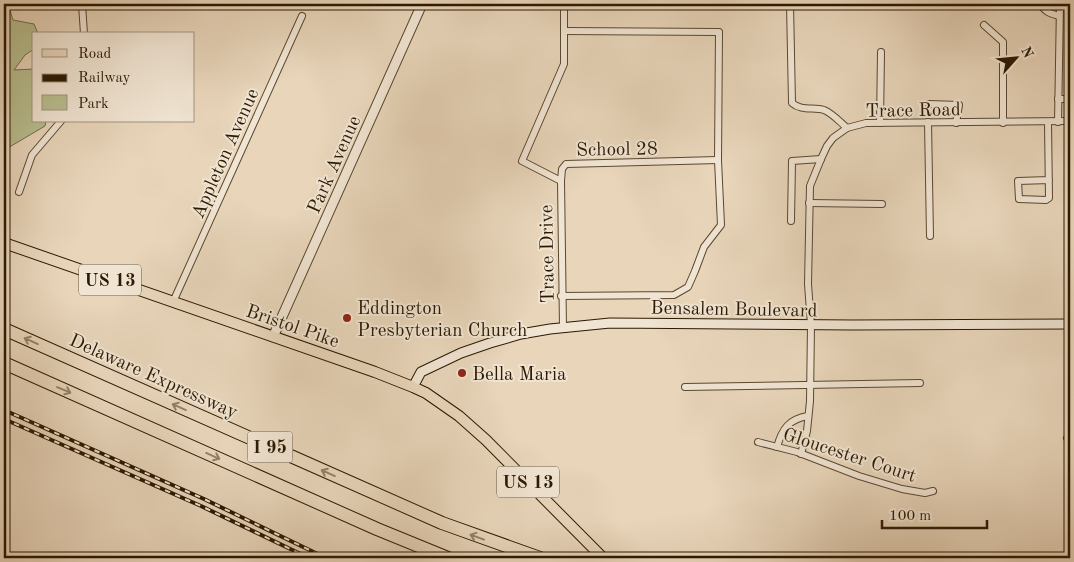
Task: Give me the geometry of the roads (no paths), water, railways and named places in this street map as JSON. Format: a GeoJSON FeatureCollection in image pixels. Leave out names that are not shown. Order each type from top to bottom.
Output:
{"type":"FeatureCollection","features":[{"type":"Feature","properties":{"kind":"highway","name":"Delaware Expressway"},"geometry":{"type":"LineString","coordinates":[[4,329],[432,519],[540,558]]}},
{"type":"Feature","properties":{"kind":"highway","name":"I 95"},"geometry":{"type":"LineString","coordinates":[[4,363],[377,529],[448,558]]}},
{"type":"Feature","properties":{"kind":"main road","name":"Park Avenue"},"geometry":{"type":"LineString","coordinates":[[273,337],[422,4]]}},
{"type":"Feature","properties":{"kind":"main road","name":"Bristol Pike"},"geometry":{"type":"LineString","coordinates":[[4,243],[413,386],[442,403],[468,423],[603,558]]}},
{"type":"Feature","properties":{"kind":"main road","name":"Bensalem Boulevard"},"geometry":{"type":"LineString","coordinates":[[413,386],[422,372],[461,353],[513,336],[563,327],[610,323],[811,325],[1070,324]]}},
{"type":"Feature","properties":{"kind":"street"},"geometry":{"type":"LineString","coordinates":[[82,4],[84,32]]}},
{"type":"Feature","properties":{"kind":"street","name":"School 28"},"geometry":{"type":"LineString","coordinates":[[564,4],[564,64],[522,161],[561,181],[562,169],[566,164],[718,160]]}},
{"type":"Feature","properties":{"kind":"street"},"geometry":{"type":"LineString","coordinates":[[790,4],[792,103],[800,108],[828,112],[847,128]]}},
{"type":"Feature","properties":{"kind":"street"},"geometry":{"type":"LineString","coordinates":[[1042,4],[1047,12],[1059,16]]}},
{"type":"Feature","properties":{"kind":"street"},"geometry":{"type":"LineString","coordinates":[[1058,122],[1060,6],[1070,8]]}},
{"type":"Feature","properties":{"kind":"street","name":"Appleton Avenue"},"geometry":{"type":"LineString","coordinates":[[173,302],[302,16]]}},
{"type":"Feature","properties":{"kind":"street"},"geometry":{"type":"LineString","coordinates":[[984,24],[1003,42],[1003,123]]}},
{"type":"Feature","properties":{"kind":"street"},"geometry":{"type":"LineString","coordinates":[[561,296],[674,295],[688,287],[704,247],[721,225],[718,160],[719,32],[564,31]]}},
{"type":"Feature","properties":{"kind":"street"},"geometry":{"type":"LineString","coordinates":[[880,123],[881,52]]}},
{"type":"Feature","properties":{"kind":"street"},"geometry":{"type":"LineString","coordinates":[[1058,99],[1070,99]]}},
{"type":"Feature","properties":{"kind":"street"},"geometry":{"type":"LineString","coordinates":[[929,104],[959,105],[956,123]]}},
{"type":"Feature","properties":{"kind":"street","name":"Trace Road"},"geometry":{"type":"LineString","coordinates":[[801,454],[808,416],[810,384],[811,325],[808,284],[810,186],[827,146],[833,138],[847,128],[866,123],[1070,121]]}},
{"type":"Feature","properties":{"kind":"street"},"geometry":{"type":"LineString","coordinates":[[19,192],[32,155],[60,122]]}},
{"type":"Feature","properties":{"kind":"street"},"geometry":{"type":"LineString","coordinates":[[928,122],[930,236]]}},
{"type":"Feature","properties":{"kind":"street"},"geometry":{"type":"LineString","coordinates":[[1048,122],[1049,180],[1048,200],[1019,199],[1018,183],[1020,181],[1049,180]]}},
{"type":"Feature","properties":{"kind":"street"},"geometry":{"type":"LineString","coordinates":[[791,221],[792,161],[821,159]]}},
{"type":"Feature","properties":{"kind":"street","name":"Trace Drive"},"geometry":{"type":"LineString","coordinates":[[561,181],[561,296],[563,327]]}},
{"type":"Feature","properties":{"kind":"street"},"geometry":{"type":"LineString","coordinates":[[809,203],[882,204]]}},
{"type":"Feature","properties":{"kind":"street"},"geometry":{"type":"LineString","coordinates":[[685,387],[920,383]]}},
{"type":"Feature","properties":{"kind":"street"},"geometry":{"type":"LineString","coordinates":[[777,447],[781,432],[785,427],[798,419],[808,416]]}},
{"type":"Feature","properties":{"kind":"street","name":"Gloucester Court"},"geometry":{"type":"LineString","coordinates":[[758,442],[801,454],[858,476],[902,489],[925,493],[932,491]]}},
{"type":"Feature","properties":{"kind":"railway"},"geometry":{"type":"LineString","coordinates":[[4,410],[204,499],[326,558]]}},
{"type":"Feature","properties":{"kind":"railway"},"geometry":{"type":"LineString","coordinates":[[4,419],[201,506],[309,558]]}},
{"type":"Feature","properties":{"kind":"place","name":"Eddington Presbyterian Church"},"geometry":{"type":"Point","coordinates":[347,318]}},
{"type":"Feature","properties":{"kind":"place","name":"Bella Maria"},"geometry":{"type":"Point","coordinates":[462,373]}}]}
